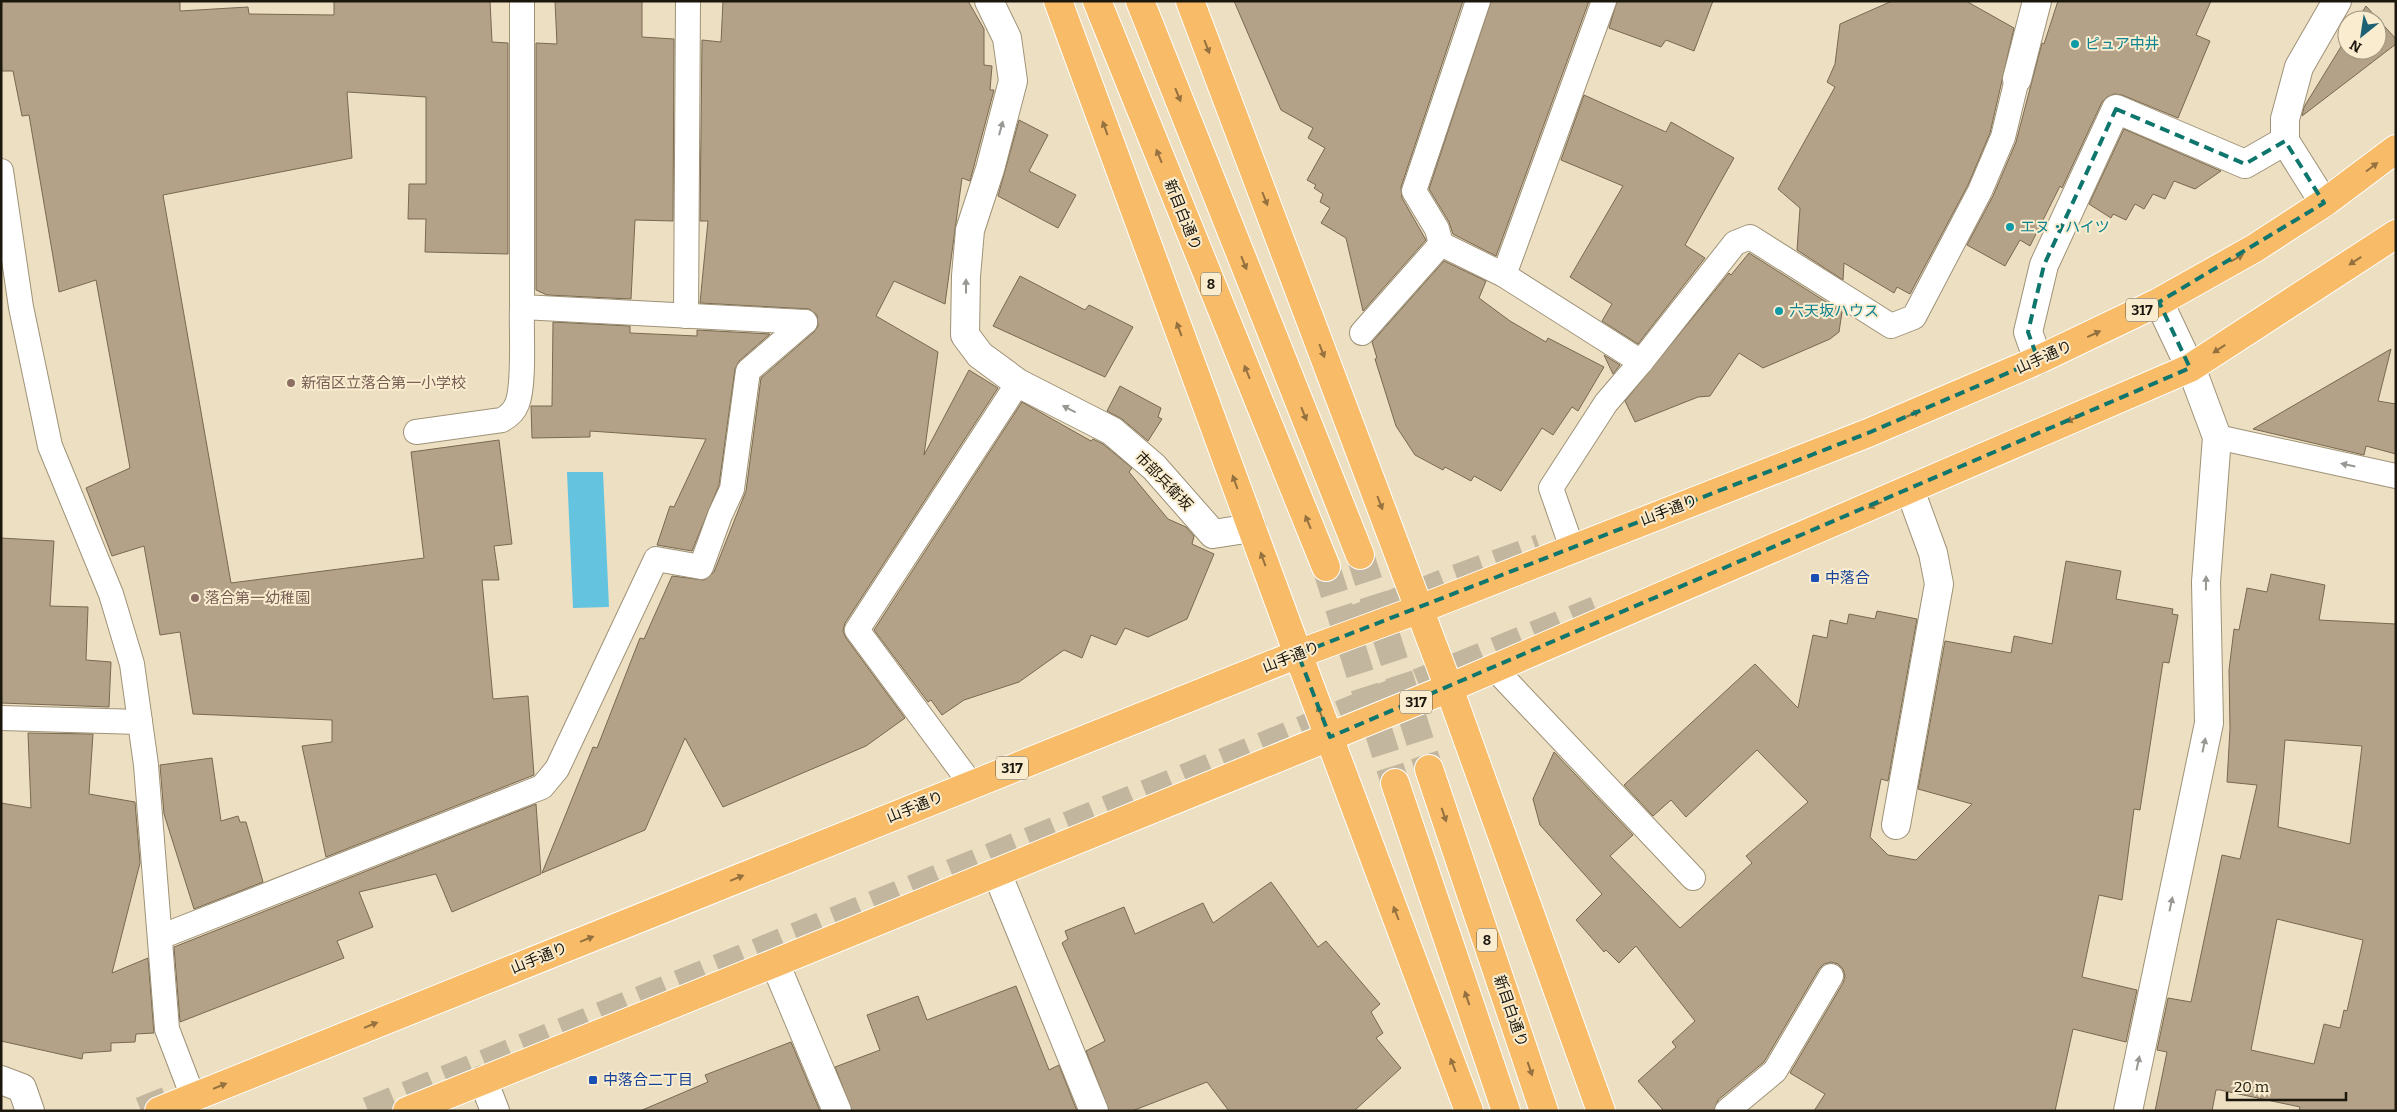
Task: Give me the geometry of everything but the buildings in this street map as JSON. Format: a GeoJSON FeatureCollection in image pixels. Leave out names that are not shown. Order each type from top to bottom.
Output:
{"type":"FeatureCollection","features":[{"type":"Feature","properties":{"kind":"main road"},"geometry":{"type":"LineString","coordinates":[[1058,1],[1298,654],[1469,1111]]}},
{"type":"Feature","properties":{"kind":"main road","name":"新目白通り"},"geometry":{"type":"LineString","coordinates":[[1096,1],[1326,567]]}},
{"type":"Feature","properties":{"kind":"main road"},"geometry":{"type":"LineString","coordinates":[[1140,1],[1360,555]]}},
{"type":"Feature","properties":{"kind":"main road"},"geometry":{"type":"LineString","coordinates":[[1190,1],[1420,609],[1601,1111]]}},
{"type":"Feature","properties":{"kind":"main road","name":"山手通り"},"geometry":{"type":"LineString","coordinates":[[159,1111],[1298,654],[1420,609],[1868,433],[2038,360],[2159,302],[2255,248],[2324,203],[2396,149]]}},
{"type":"Feature","properties":{"kind":"main road","name":"317"},"geometry":{"type":"LineString","coordinates":[[407,1111],[1449,688],[2190,368],[2396,234]]}},
{"type":"Feature","properties":{"kind":"main road","name":"新目白通り"},"geometry":{"type":"LineString","coordinates":[[1429,769],[1544,1111]]}},
{"type":"Feature","properties":{"kind":"main road"},"geometry":{"type":"LineString","coordinates":[[1395,783],[1506,1111]]}},
{"type":"Feature","properties":{"kind":"street","name":"市部兵衛坂"},"geometry":{"type":"LineString","coordinates":[[988,1],[1007,38],[1013,81],[990,169],[970,230],[966,276],[965,335],[980,355],[1018,383],[1112,431],[1154,467],[1212,534],[1252,528]]}},
{"type":"Feature","properties":{"kind":"street"},"geometry":{"type":"LineString","coordinates":[[2017,79],[2037,1]]}},
{"type":"Feature","properties":{"kind":"street"},"geometry":{"type":"LineString","coordinates":[[2324,203],[2285,141],[2285,118],[2299,68],[2336,1]]}},
{"type":"Feature","properties":{"kind":"street"},"geometry":{"type":"LineString","coordinates":[[2038,360],[2028,332],[2044,265],[2116,109],[2245,164],[2285,141]]}},
{"type":"Feature","properties":{"kind":"street"},"geometry":{"type":"LineString","coordinates":[[2128,1111],[2208,723],[2206,582],[2217,437],[2190,368],[2159,302]]}},
{"type":"Feature","properties":{"kind":"street"},"geometry":{"type":"LineString","coordinates":[[1896,825],[1939,584],[1933,553],[1910,490]]}},
{"type":"Feature","properties":{"kind":"street"},"geometry":{"type":"LineString","coordinates":[[997,873],[1094,1111]]}},
{"type":"Feature","properties":{"kind":"street"},"geometry":{"type":"LineString","coordinates":[[775,963],[838,1111]]}},
{"type":"Feature","properties":{"kind":"street"},"geometry":{"type":"LineString","coordinates":[[1,1080],[22,1088],[30,1111]]}},
{"type":"Feature","properties":{"kind":"street"},"geometry":{"type":"LineString","coordinates":[[483,1080],[495,1111]]}},
{"type":"Feature","properties":{"kind":"lane"},"geometry":{"type":"LineString","coordinates":[[416,432],[502,420],[511,415],[518,403],[522,307],[522,1]]}},
{"type":"Feature","properties":{"kind":"lane"},"geometry":{"type":"LineString","coordinates":[[686,316],[688,1]]}},
{"type":"Feature","properties":{"kind":"lane"},"geometry":{"type":"LineString","coordinates":[[1478,1],[1414,191],[1437,229],[1441,244],[1504,275],[1641,362]]}},
{"type":"Feature","properties":{"kind":"lane"},"geometry":{"type":"LineString","coordinates":[[1504,275],[1604,1]]}},
{"type":"Feature","properties":{"kind":"lane"},"geometry":{"type":"LineString","coordinates":[[1572,548],[1551,488],[1606,403],[1641,362],[1735,243],[1750,237],[1891,326],[1914,317],[1980,191],[2003,137],[2017,79]]}},
{"type":"Feature","properties":{"kind":"lane"},"geometry":{"type":"LineString","coordinates":[[1,171],[3,202],[21,307],[50,446],[111,594],[132,664],[146,765],[167,1029],[193,1097]]}},
{"type":"Feature","properties":{"kind":"lane"},"geometry":{"type":"LineString","coordinates":[[1362,333],[1441,244]]}},
{"type":"Feature","properties":{"kind":"lane"},"geometry":{"type":"LineString","coordinates":[[160,937],[542,787],[557,769],[656,559],[701,567],[720,515],[732,489],[748,371],[805,322],[522,307]]}},
{"type":"Feature","properties":{"kind":"lane"},"geometry":{"type":"LineString","coordinates":[[971,784],[857,630],[1018,383]]}},
{"type":"Feature","properties":{"kind":"lane"},"geometry":{"type":"LineString","coordinates":[[2217,437],[2396,476]]}},
{"type":"Feature","properties":{"kind":"lane"},"geometry":{"type":"LineString","coordinates":[[1494,668],[1693,878]]}},
{"type":"Feature","properties":{"kind":"lane"},"geometry":{"type":"LineString","coordinates":[[1,718],[140,722]]}},
{"type":"Feature","properties":{"kind":"lane"},"geometry":{"type":"LineString","coordinates":[[1727,1111],[1775,1071],[1831,976]]}},
{"type":"Feature","properties":{"kind":"highlighted area"},"geometry":{"type":"Polygon","coordinates":[[[2116,109],[2245,164],[2285,141],[2324,203],[2159,302],[2190,368],[1330,737],[1298,654],[1868,433],[2038,360],[2028,332],[2044,265],[2116,109]]]}},
{"type":"Feature","properties":{"kind":"water"},"geometry":{"type":"Polygon","coordinates":[[[567,472],[603,472],[609,607],[573,608],[567,472]]]}},
{"type":"Feature","properties":{"kind":"tunnel"},"geometry":{"type":"LineString","coordinates":[[1340,625],[1446,582],[1540,548]]}},
{"type":"Feature","properties":{"kind":"tunnel"},"geometry":{"type":"LineString","coordinates":[[1360,555],[1429,769]]}},
{"type":"Feature","properties":{"kind":"tunnel"},"geometry":{"type":"LineString","coordinates":[[1326,567],[1395,783]]}},
{"type":"Feature","properties":{"kind":"tunnel"},"geometry":{"type":"LineString","coordinates":[[368,1111],[1596,610]]}},
{"type":"Feature","properties":{"kind":"tunnel"},"geometry":{"type":"LineString","coordinates":[[141,1111],[181,1095]]}},
{"type":"Feature","properties":{"kind":"place","name":"ピュア中井"},"geometry":{"type":"Point","coordinates":[2075,44]}},
{"type":"Feature","properties":{"kind":"place","name":"エヌ・ハイツ"},"geometry":{"type":"Point","coordinates":[2010,227]}},
{"type":"Feature","properties":{"kind":"place","name":"六天坂ハウス"},"geometry":{"type":"Point","coordinates":[1779,311]}},
{"type":"Feature","properties":{"kind":"place","name":"新宿区立落合第一小学校"},"geometry":{"type":"Point","coordinates":[291,383]}},
{"type":"Feature","properties":{"kind":"place","name":"中落合"},"geometry":{"type":"Point","coordinates":[1815,578]}},
{"type":"Feature","properties":{"kind":"place","name":"落合第一幼稚園"},"geometry":{"type":"Point","coordinates":[195,598]}},
{"type":"Feature","properties":{"kind":"place","name":"中落合二丁目"},"geometry":{"type":"Point","coordinates":[593,1080]}}]}
